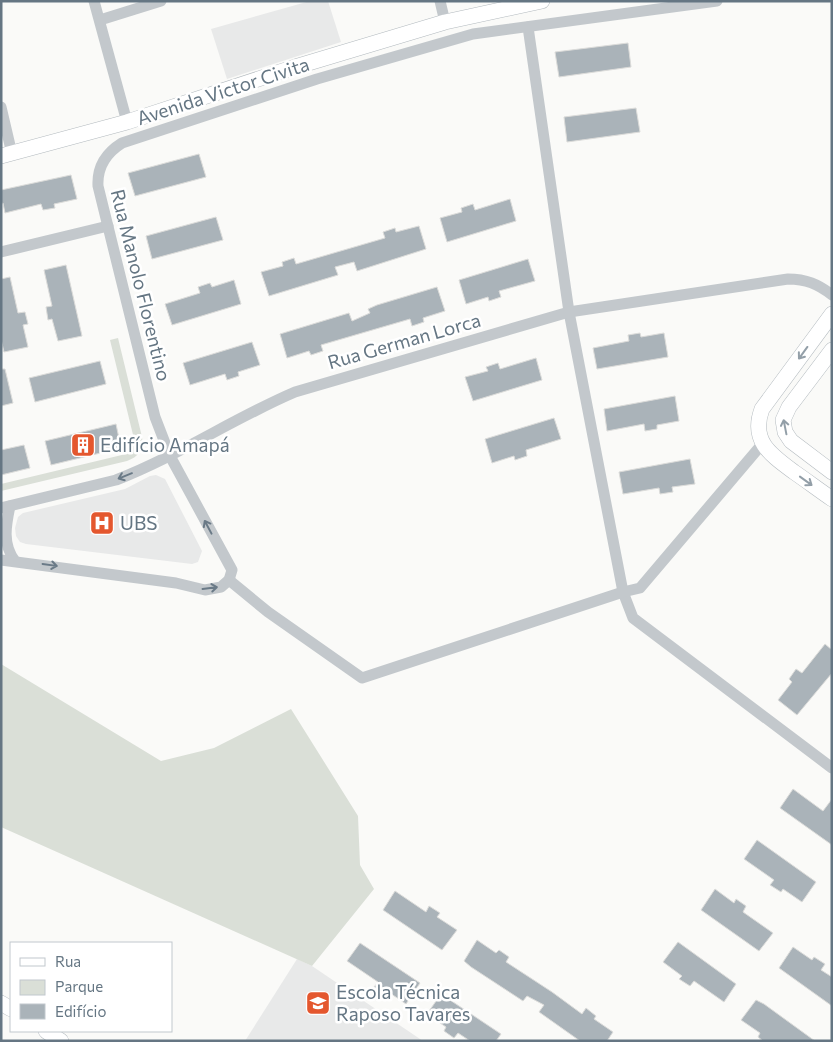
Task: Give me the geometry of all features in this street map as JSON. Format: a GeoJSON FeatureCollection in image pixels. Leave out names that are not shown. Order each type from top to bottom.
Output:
{"type":"FeatureCollection","features":[{"type":"Feature","properties":{"kind":"main road","name":"Avenida Victor Civita"},"geometry":{"type":"LineString","coordinates":[[7,155],[127,122],[295,67],[445,22],[542,1]]}},
{"type":"Feature","properties":{"kind":"main road"},"geometry":{"type":"LineString","coordinates":[[832,314],[762,409],[759,423],[762,443],[771,454],[832,499]]}},
{"type":"Feature","properties":{"kind":"main road"},"geometry":{"type":"LineString","coordinates":[[832,350],[789,407],[784,420],[785,432],[791,441],[832,472]]}},
{"type":"Feature","properties":{"kind":"main road"},"geometry":{"type":"LineString","coordinates":[[48,1032],[61,1041]]}},
{"type":"Feature","properties":{"kind":"street"},"geometry":{"type":"LineString","coordinates":[[94,1],[127,122]]}},
{"type":"Feature","properties":{"kind":"street"},"geometry":{"type":"LineString","coordinates":[[100,20],[161,1]]}},
{"type":"Feature","properties":{"kind":"street"},"geometry":{"type":"LineString","coordinates":[[440,1],[445,22]]}},
{"type":"Feature","properties":{"kind":"street","name":"Rua Manolo Florentino"},"geometry":{"type":"LineString","coordinates":[[229,580],[232,570],[170,456],[155,417],[98,186],[98,174],[105,158],[110,152],[122,143],[317,79],[473,34],[717,1]]}},
{"type":"Feature","properties":{"kind":"street"},"geometry":{"type":"LineString","coordinates":[[528,26],[568,312],[623,592],[633,618],[832,768]]}},
{"type":"Feature","properties":{"kind":"street"},"geometry":{"type":"LineString","coordinates":[[1,107],[7,155]]}},
{"type":"Feature","properties":{"kind":"street"},"geometry":{"type":"LineString","coordinates":[[1,252],[108,226]]}},
{"type":"Feature","properties":{"kind":"street","name":"Rua German Lorca"},"geometry":{"type":"LineString","coordinates":[[6,507],[116,480],[170,456],[275,400],[295,392],[568,312],[788,279],[808,281],[823,288],[832,295]]}},
{"type":"Feature","properties":{"kind":"street"},"geometry":{"type":"LineString","coordinates":[[1,560],[176,583],[205,590],[221,586],[229,580],[268,612],[362,678],[640,588],[762,443]]}},
{"type":"Feature","properties":{"kind":"street"},"geometry":{"type":"LineString","coordinates":[[6,507],[5,528],[7,544],[10,555],[15,561]]}},
{"type":"Feature","properties":{"kind":"shaded area"},"geometry":{"type":"Polygon","coordinates":[[[310,1],[328,1],[341,42],[227,79],[211,29],[310,1]]]}},
{"type":"Feature","properties":{"kind":"shaded area","name":"UBS"},"geometry":{"type":"Polygon","coordinates":[[[156,475],[165,479],[202,551],[198,562],[192,564],[26,544],[20,542],[16,536],[15,528],[18,517],[23,513],[125,489],[150,476],[156,475]]]}},
{"type":"Feature","properties":{"kind":"shaded area","name":"Escola Técnica Raposo Tavares"},"geometry":{"type":"Polygon","coordinates":[[[297,959],[312,966],[423,1041],[245,1041],[297,959]]]}},
{"type":"Feature","properties":{"kind":"green space"},"geometry":{"type":"Polygon","coordinates":[[[118,338],[142,437],[142,446],[139,452],[127,461],[1,491],[1,484],[126,454],[132,449],[135,443],[110,340],[118,338]]]}},
{"type":"Feature","properties":{"kind":"green space"},"geometry":{"type":"Polygon","coordinates":[[[1,664],[161,761],[214,748],[291,709],[358,816],[360,865],[374,889],[312,966],[1,827],[1,664]]]}},
{"type":"Feature","properties":{"kind":"building"},"geometry":{"type":"Polygon","coordinates":[[[628,43],[631,67],[559,77],[555,52],[628,43]]]}},
{"type":"Feature","properties":{"kind":"building"},"geometry":{"type":"Polygon","coordinates":[[[636,108],[640,132],[567,142],[564,117],[636,108]]]}},
{"type":"Feature","properties":{"kind":"building"},"geometry":{"type":"Polygon","coordinates":[[[199,154],[206,177],[135,196],[128,173],[199,154]]]}},
{"type":"Feature","properties":{"kind":"building"},"geometry":{"type":"Polygon","coordinates":[[[71,175],[77,199],[54,204],[55,208],[43,210],[41,204],[5,213],[3,203],[1,204],[1,190],[71,175]]]}},
{"type":"Feature","properties":{"kind":"building"},"geometry":{"type":"Polygon","coordinates":[[[510,199],[516,221],[447,242],[440,218],[462,212],[461,208],[473,204],[475,210],[510,199]]]}},
{"type":"Feature","properties":{"kind":"building"},"geometry":{"type":"Polygon","coordinates":[[[216,217],[223,240],[152,259],[146,236],[216,217]]]}},
{"type":"Feature","properties":{"kind":"building"},"geometry":{"type":"Polygon","coordinates":[[[419,226],[426,249],[357,271],[354,262],[335,267],[338,275],[269,296],[261,272],[283,266],[282,262],[294,258],[296,264],[385,238],[383,232],[395,228],[396,232],[419,226]]]}},
{"type":"Feature","properties":{"kind":"building"},"geometry":{"type":"Polygon","coordinates":[[[528,259],[535,281],[499,291],[501,297],[489,301],[488,297],[466,304],[459,280],[528,259]]]}},
{"type":"Feature","properties":{"kind":"building"},"geometry":{"type":"Polygon","coordinates":[[[66,265],[82,336],[58,341],[52,319],[48,320],[46,307],[52,306],[44,270],[66,265]]]}},
{"type":"Feature","properties":{"kind":"building"},"geometry":{"type":"Polygon","coordinates":[[[10,277],[18,313],[25,312],[28,324],[23,325],[28,347],[4,352],[1,339],[1,279],[10,277]]]}},
{"type":"Feature","properties":{"kind":"building"},"geometry":{"type":"Polygon","coordinates":[[[234,280],[241,304],[172,325],[165,304],[200,293],[198,287],[210,283],[212,287],[234,280]]]}},
{"type":"Feature","properties":{"kind":"building"},"geometry":{"type":"Polygon","coordinates":[[[437,287],[445,311],[423,318],[424,322],[412,326],[410,319],[321,345],[323,351],[311,355],[309,351],[287,358],[280,334],[349,313],[352,321],[370,313],[368,309],[377,305],[437,287]]]}},
{"type":"Feature","properties":{"kind":"building"},"geometry":{"type":"Polygon","coordinates":[[[640,333],[641,337],[664,333],[668,357],[597,369],[593,348],[629,341],[628,335],[640,333]]]}},
{"type":"Feature","properties":{"kind":"building"},"geometry":{"type":"Polygon","coordinates":[[[252,342],[260,365],[238,372],[239,376],[227,380],[225,374],[190,385],[183,363],[252,342]]]}},
{"type":"Feature","properties":{"kind":"building"},"geometry":{"type":"Polygon","coordinates":[[[536,358],[542,380],[473,401],[465,377],[488,371],[486,367],[498,363],[500,369],[536,358]]]}},
{"type":"Feature","properties":{"kind":"building"},"geometry":{"type":"Polygon","coordinates":[[[100,361],[106,384],[35,402],[29,378],[100,361]]]}},
{"type":"Feature","properties":{"kind":"building"},"geometry":{"type":"Polygon","coordinates":[[[1,369],[5,369],[13,403],[1,406],[1,369]]]}},
{"type":"Feature","properties":{"kind":"building"},"geometry":{"type":"Polygon","coordinates":[[[675,396],[679,421],[657,425],[657,429],[645,431],[644,424],[607,431],[604,409],[675,396]]]}},
{"type":"Feature","properties":{"kind":"building"},"geometry":{"type":"Polygon","coordinates":[[[554,418],[561,439],[526,450],[527,456],[515,460],[514,456],[492,463],[485,439],[554,418]]]}},
{"type":"Feature","properties":{"kind":"building","name":"Edifício Amapá"},"geometry":{"type":"Polygon","coordinates":[[[116,424],[121,448],[51,465],[45,441],[116,424]]]}},
{"type":"Feature","properties":{"kind":"building"},"geometry":{"type":"Polygon","coordinates":[[[24,445],[30,468],[1,475],[1,450],[24,445]]]}},
{"type":"Feature","properties":{"kind":"building"},"geometry":{"type":"Polygon","coordinates":[[[690,459],[695,484],[672,487],[673,492],[660,494],[659,488],[623,494],[619,472],[690,459]]]}},
{"type":"Feature","properties":{"kind":"building"},"geometry":{"type":"Polygon","coordinates":[[[825,644],[832,650],[832,673],[797,715],[778,700],[792,682],[789,679],[796,669],[802,673],[825,644]]]}},
{"type":"Feature","properties":{"kind":"building"},"geometry":{"type":"Polygon","coordinates":[[[793,789],[823,811],[832,799],[832,845],[780,808],[793,789]]]}},
{"type":"Feature","properties":{"kind":"building"},"geometry":{"type":"Polygon","coordinates":[[[757,840],[816,882],[802,902],[783,889],[781,892],[770,885],[774,880],[744,859],[757,840]]]}},
{"type":"Feature","properties":{"kind":"building"},"geometry":{"type":"Polygon","coordinates":[[[715,889],[734,903],[736,899],[746,906],[743,912],[773,933],[759,951],[701,910],[715,889]]]}},
{"type":"Feature","properties":{"kind":"building"},"geometry":{"type":"Polygon","coordinates":[[[395,891],[426,912],[429,906],[440,913],[437,917],[457,930],[442,950],[383,910],[395,891]]]}},
{"type":"Feature","properties":{"kind":"building"},"geometry":{"type":"Polygon","coordinates":[[[477,940],[496,953],[499,950],[509,957],[506,962],[582,1014],[586,1008],[596,1016],[594,1019],[613,1032],[607,1041],[580,1041],[539,1012],[544,1005],[527,996],[523,1001],[471,967],[464,961],[477,940]]]}},
{"type":"Feature","properties":{"kind":"building"},"geometry":{"type":"Polygon","coordinates":[[[678,942],[736,984],[724,1002],[694,981],[690,986],[679,979],[682,976],[663,962],[678,942]]]}},
{"type":"Feature","properties":{"kind":"building"},"geometry":{"type":"Polygon","coordinates":[[[360,943],[420,983],[406,1004],[387,991],[385,994],[374,987],[378,982],[347,961],[360,943]]]}},
{"type":"Feature","properties":{"kind":"building"},"geometry":{"type":"Polygon","coordinates":[[[793,947],[812,960],[814,957],[825,964],[821,970],[832,977],[832,1006],[779,968],[793,947]]]}},
{"type":"Feature","properties":{"kind":"building"},"geometry":{"type":"Polygon","coordinates":[[[441,994],[501,1034],[496,1041],[470,1041],[458,1033],[454,1038],[444,1031],[446,1027],[427,1014],[441,994]]]}},
{"type":"Feature","properties":{"kind":"building"},"geometry":{"type":"Polygon","coordinates":[[[756,1000],[815,1041],[763,1041],[758,1037],[760,1033],[741,1020],[756,1000]]]}},
{"type":"Feature","properties":{"kind":"place","name":"Edifício Amapá"},"geometry":{"type":"Point","coordinates":[83,445]}},
{"type":"Feature","properties":{"kind":"place","name":"UBS"},"geometry":{"type":"Point","coordinates":[102,523]}},
{"type":"Feature","properties":{"kind":"place","name":"Escola Técnica Raposo Tavares"},"geometry":{"type":"Point","coordinates":[318,1003]}}]}
